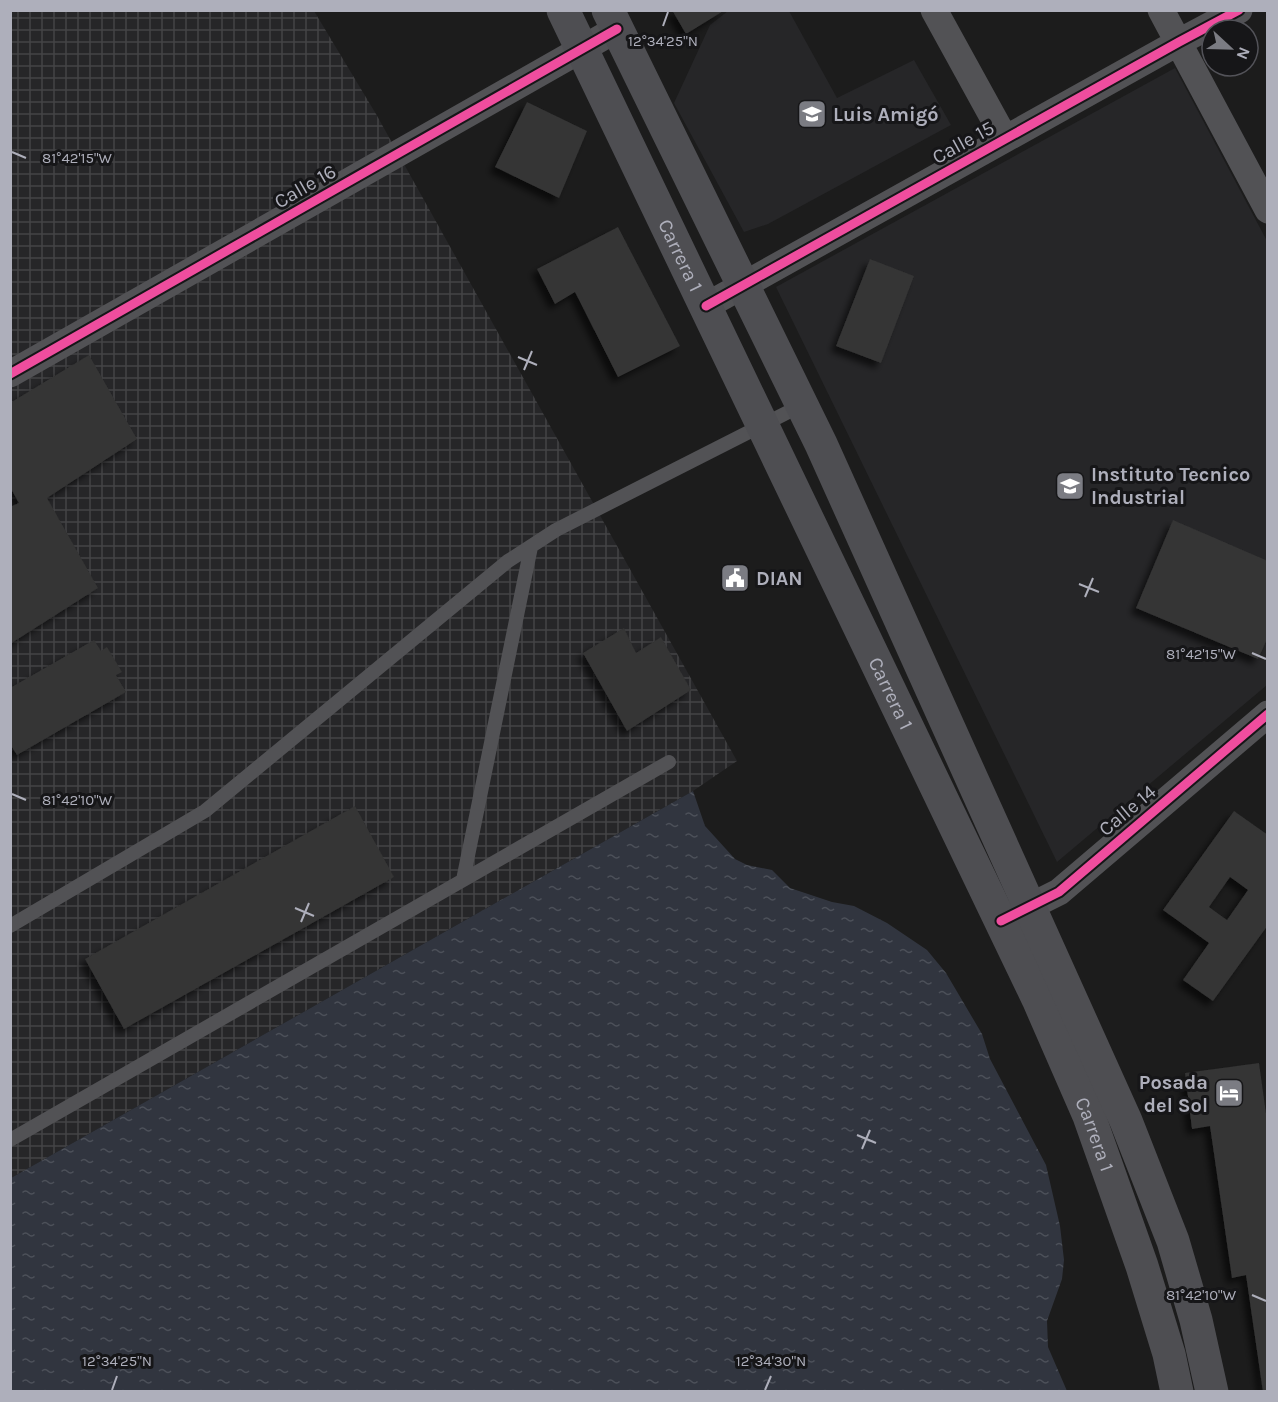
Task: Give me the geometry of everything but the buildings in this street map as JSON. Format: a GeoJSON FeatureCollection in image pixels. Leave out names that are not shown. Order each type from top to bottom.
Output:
{"type":"FeatureCollection","features":[{"type":"Feature","properties":{"kind":"highway","name":"Carrera 1"},"geometry":{"type":"LineString","coordinates":[[563,10],[1038,999],[1089,1116],[1142,1266],[1169,1354],[1177,1392]]}},
{"type":"Feature","properties":{"kind":"highway","name":"Carrera 1"},"geometry":{"type":"LineString","coordinates":[[612,20],[802,405],[1126,1121],[1173,1241],[1196,1320],[1212,1392]]}},
{"type":"Feature","properties":{"kind":"street"},"geometry":{"type":"LineString","coordinates":[[934,10],[1005,139]]}},
{"type":"Feature","properties":{"kind":"street"},"geometry":{"type":"LineString","coordinates":[[1161,10],[1268,210]]}},
{"type":"Feature","properties":{"kind":"street","name":"Calle 15"},"geometry":{"type":"LineString","coordinates":[[706,306],[1239,10]]}},
{"type":"Feature","properties":{"kind":"street","name":"Calle 16"},"geometry":{"type":"LineString","coordinates":[[10,374],[582,48],[612,20]]}},
{"type":"Feature","properties":{"kind":"street","name":"Calle 14"},"geometry":{"type":"LineString","coordinates":[[1001,921],[1059,892],[1268,714]]}},
{"type":"Feature","properties":{"kind":"lane"},"geometry":{"type":"LineString","coordinates":[[10,926],[205,811],[508,561],[556,530],[802,405]]}},
{"type":"Feature","properties":{"kind":"lane"},"geometry":{"type":"LineString","coordinates":[[463,880],[531,547]]}},
{"type":"Feature","properties":{"kind":"lane"},"geometry":{"type":"LineString","coordinates":[[10,1140],[669,762]]}},
{"type":"Feature","properties":{"kind":"shaded area"},"geometry":{"type":"Polygon","coordinates":[[[11,11],[314,11],[376,114],[737,761],[693,791],[11,1178],[11,11]]]}},
{"type":"Feature","properties":{"kind":"shaded area","name":"Luis Amigó"},"geometry":{"type":"Polygon","coordinates":[[[728,11],[789,11],[837,98],[914,60],[951,125],[768,224],[744,232],[674,103],[710,25],[728,11]]]}},
{"type":"Feature","properties":{"kind":"shaded area","name":"Instituto Tecnico Industrial"},"geometry":{"type":"Polygon","coordinates":[[[1175,68],[1267,241],[1267,685],[1057,862],[776,287],[1175,68]]]}},
{"type":"Feature","properties":{"kind":"water"},"geometry":{"type":"Polygon","coordinates":[[[693,791],[705,826],[735,859],[747,865],[772,870],[790,888],[832,902],[854,906],[887,923],[927,950],[946,973],[982,1034],[990,1059],[1046,1165],[1060,1226],[1064,1260],[1062,1279],[1047,1321],[1048,1347],[1067,1391],[11,1391],[11,1178],[693,791]]]}},
{"type":"Feature","properties":{"kind":"cycle path"},"geometry":{"type":"LineString","coordinates":[[706,306],[1239,10]]}},
{"type":"Feature","properties":{"kind":"cycle path"},"geometry":{"type":"LineString","coordinates":[[10,374],[617,29]]}},
{"type":"Feature","properties":{"kind":"cycle path"},"geometry":{"type":"LineString","coordinates":[[1001,921],[1059,892],[1268,714]]}},
{"type":"Feature","properties":{"kind":"place","name":"Luis Amigó"},"geometry":{"type":"Point","coordinates":[812,114]}},
{"type":"Feature","properties":{"kind":"place","name":"Instituto Tecnico Industrial"},"geometry":{"type":"Point","coordinates":[1070,486]}},
{"type":"Feature","properties":{"kind":"place","name":"DIAN"},"geometry":{"type":"Point","coordinates":[735,578]}},
{"type":"Feature","properties":{"kind":"place","name":"Posada del Sol"},"geometry":{"type":"Point","coordinates":[1229,1093]}}]}
